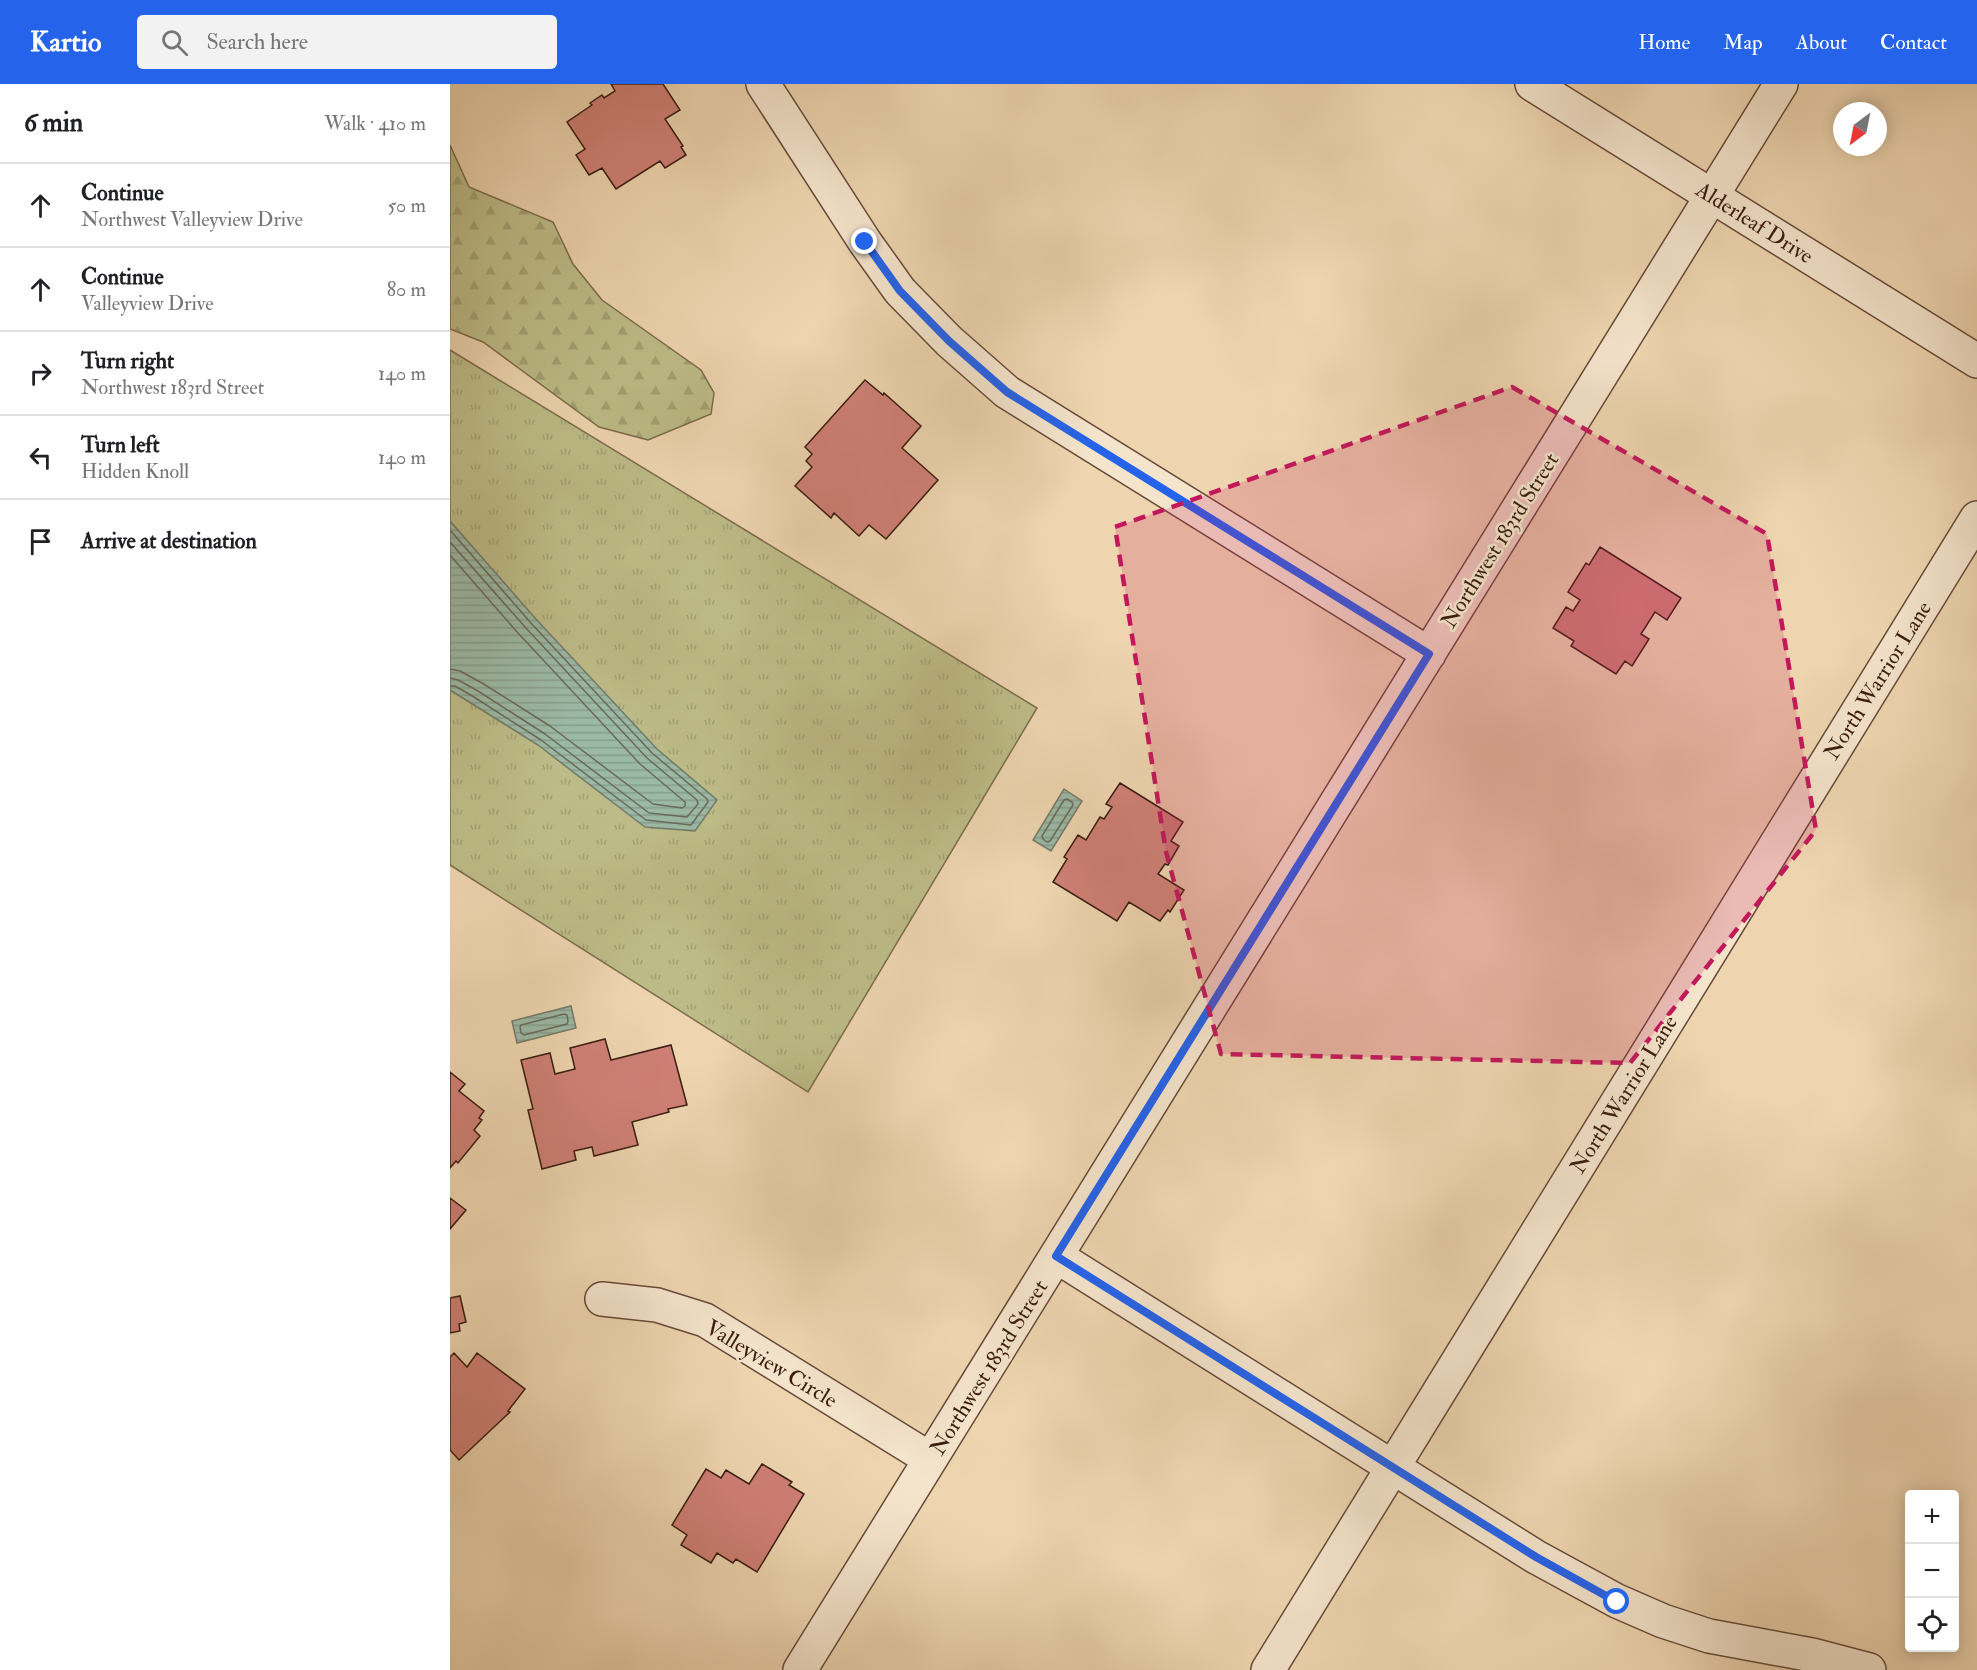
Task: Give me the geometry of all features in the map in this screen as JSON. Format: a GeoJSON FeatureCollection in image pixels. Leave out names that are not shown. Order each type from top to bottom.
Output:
{"type":"FeatureCollection","features":[{"type":"Feature","properties":{"kind":"street"},"geometry":{"type":"LineString","coordinates":[[763,84],[865,242],[900,291],[949,341],[1007,392],[1429,654]]}},
{"type":"Feature","properties":{"kind":"street","name":"Alderleaf Drive"},"geometry":{"type":"LineString","coordinates":[[1532,84],[1977,361]]}},
{"type":"Feature","properties":{"kind":"street","name":"Northwest 183rd Street"},"geometry":{"type":"LineString","coordinates":[[800,1670],[1781,84]]}},
{"type":"Feature","properties":{"kind":"street","name":"North Warrior Lane"},"geometry":{"type":"LineString","coordinates":[[1268,1670],[1977,518]]}},
{"type":"Feature","properties":{"kind":"street"},"geometry":{"type":"LineString","coordinates":[[1056,1256],[1536,1557],[1617,1602],[1663,1621],[1709,1636],[1812,1655],[1869,1670]]}},
{"type":"Feature","properties":{"kind":"street","name":"Valleyview Circle"},"geometry":{"type":"LineString","coordinates":[[602,1299],[657,1305],[705,1320],[930,1459]]}},
{"type":"Feature","properties":{"kind":"highlighted area"},"geometry":{"type":"Polygon","coordinates":[[[1512,387],[1767,534],[1816,830],[1630,1063],[1221,1054],[1166,852],[1115,527],[1512,387]]]}},
{"type":"Feature","properties":{"kind":"green space"},"geometry":{"type":"Polygon","coordinates":[[[450,145],[469,187],[553,222],[573,264],[602,300],[701,370],[714,393],[711,414],[648,440],[599,427],[483,342],[450,329],[450,145]]]}},
{"type":"Feature","properties":{"kind":"green space"},"geometry":{"type":"Polygon","coordinates":[[[450,350],[1037,708],[808,1092],[450,865],[450,350]]]}},
{"type":"Feature","properties":{"kind":"water"},"geometry":{"type":"Polygon","coordinates":[[[450,521],[535,618],[657,749],[717,800],[695,831],[645,827],[538,745],[450,690],[450,521]]]}},
{"type":"Feature","properties":{"kind":"water"},"geometry":{"type":"Polygon","coordinates":[[[1064,789],[1082,801],[1051,851],[1033,840],[1064,789]]]}},
{"type":"Feature","properties":{"kind":"water"},"geometry":{"type":"Polygon","coordinates":[[[571,1006],[576,1028],[517,1043],[512,1021],[571,1006]]]}},
{"type":"Feature","properties":{"kind":"building"},"geometry":{"type":"Polygon","coordinates":[[[611,84],[663,84],[680,110],[665,119],[683,146],[681,147],[686,155],[665,168],[660,161],[616,189],[602,168],[589,175],[576,155],[585,149],[567,122],[592,105],[590,103],[602,95],[604,98],[615,91],[611,84]]]}},
{"type":"Feature","properties":{"kind":"building"},"geometry":{"type":"Polygon","coordinates":[[[865,380],[883,395],[884,393],[921,426],[902,448],[938,480],[886,539],[869,525],[859,536],[834,513],[831,518],[795,486],[812,467],[806,461],[812,454],[805,447],[865,380]]]}},
{"type":"Feature","properties":{"kind":"building"},"geometry":{"type":"Polygon","coordinates":[[[1600,547],[1681,598],[1667,620],[1655,612],[1641,634],[1649,639],[1632,666],[1625,661],[1616,674],[1571,646],[1574,641],[1553,628],[1566,607],[1573,611],[1580,600],[1568,592],[1586,563],[1589,565],[1600,547]]]}},
{"type":"Feature","properties":{"kind":"building"},"geometry":{"type":"Polygon","coordinates":[[[1120,783],[1183,822],[1171,841],[1179,846],[1168,865],[1165,864],[1158,874],[1184,890],[1170,912],[1168,910],[1160,921],[1129,902],[1117,921],[1053,882],[1067,859],[1064,857],[1078,835],[1086,840],[1100,817],[1104,819],[1112,807],[1106,804],[1120,783]]]}},
{"type":"Feature","properties":{"kind":"building"},"geometry":{"type":"Polygon","coordinates":[[[605,1039],[611,1060],[671,1045],[687,1105],[632,1122],[638,1145],[594,1156],[592,1147],[574,1151],[576,1160],[542,1169],[528,1110],[533,1109],[521,1060],[550,1053],[555,1074],[575,1069],[570,1048],[605,1039]]]}},
{"type":"Feature","properties":{"kind":"building"},"geometry":{"type":"Polygon","coordinates":[[[450,1072],[465,1084],[459,1091],[484,1111],[479,1118],[482,1120],[474,1130],[480,1136],[458,1163],[456,1161],[450,1168],[450,1072]]]}},
{"type":"Feature","properties":{"kind":"building"},"geometry":{"type":"Polygon","coordinates":[[[450,1198],[466,1210],[450,1229],[450,1198]]]}},
{"type":"Feature","properties":{"kind":"building"},"geometry":{"type":"Polygon","coordinates":[[[460,1296],[466,1322],[459,1324],[460,1331],[450,1333],[450,1298],[460,1296]]]}},
{"type":"Feature","properties":{"kind":"building"},"geometry":{"type":"Polygon","coordinates":[[[454,1353],[467,1367],[477,1353],[525,1389],[508,1411],[510,1412],[459,1460],[450,1450],[450,1357],[454,1353]]]}},
{"type":"Feature","properties":{"kind":"building"},"geometry":{"type":"Polygon","coordinates":[[[762,1464],[792,1482],[789,1485],[804,1494],[757,1572],[736,1559],[733,1563],[717,1553],[711,1563],[681,1545],[687,1535],[672,1525],[706,1469],[721,1478],[726,1470],[749,1484],[762,1464]]]}},
{"type":"Feature","properties":{"kind":"route"},"geometry":{"type":"LineString","coordinates":[[865,242],[900,291],[949,341],[1007,392],[1429,654],[1056,1256],[1536,1557],[1617,1602]]}}]}
